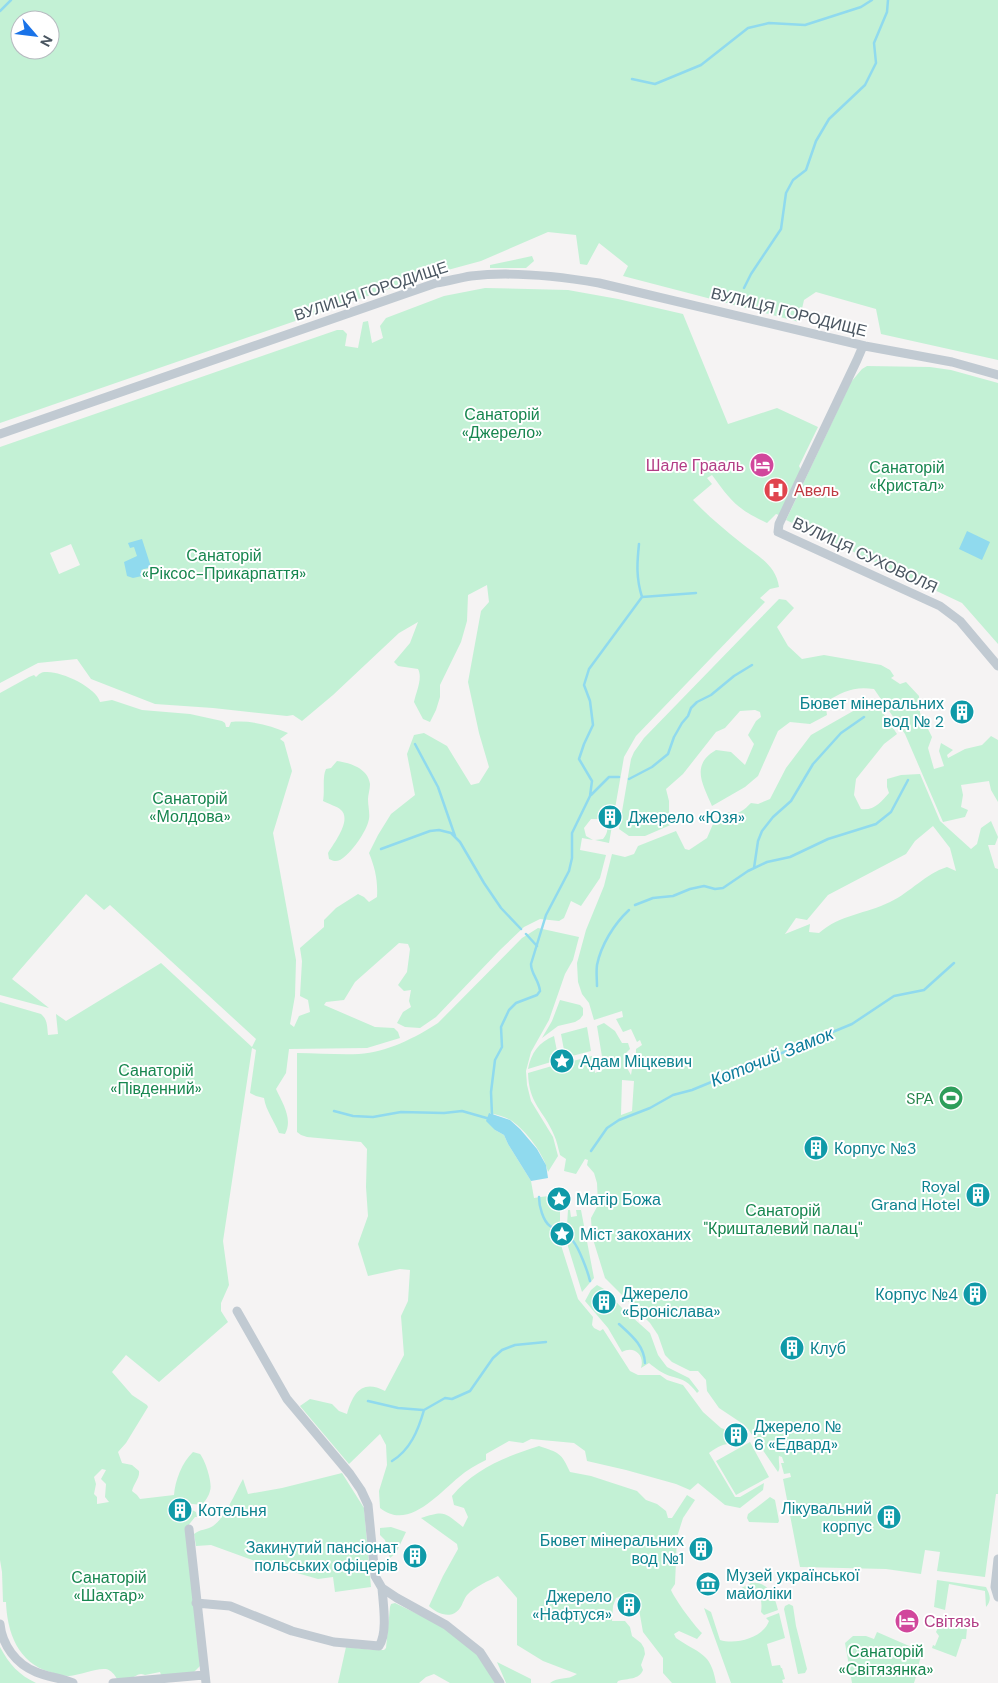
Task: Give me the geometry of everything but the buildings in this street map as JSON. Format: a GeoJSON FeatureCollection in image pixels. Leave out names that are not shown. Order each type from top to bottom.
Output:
{"type":"FeatureCollection","features":[{"type":"Feature","properties":{"kind":"street","name":"ВУЛИЦЯ ГОРОДИЩЕ"},"geometry":{"type":"LineString","coordinates":[[0,434],[436,283],[471,276],[526,275],[599,283],[863,346],[952,362],[998,375]]}},
{"type":"Feature","properties":{"kind":"street","name":"ВУЛИЦЯ СУХОВОЛЯ"},"geometry":{"type":"LineString","coordinates":[[863,346],[781,520],[778,532],[940,606],[960,620],[998,666]]}},
{"type":"Feature","properties":{"kind":"street"},"geometry":{"type":"LineString","coordinates":[[236,1311],[287,1400],[350,1474],[368,1505],[374,1576],[382,1588],[446,1625],[480,1652],[500,1683]]}},
{"type":"Feature","properties":{"kind":"street"},"geometry":{"type":"LineString","coordinates":[[113,1683],[205,1679],[189,1529]]}},
{"type":"Feature","properties":{"kind":"street"},"geometry":{"type":"LineString","coordinates":[[998,1559],[994,1587],[998,1596]]}},
{"type":"Feature","properties":{"kind":"street"},"geometry":{"type":"LineString","coordinates":[[196,1603],[230,1606],[292,1631],[334,1642],[379,1646],[382,1641],[384,1618],[382,1588]]}},
{"type":"Feature","properties":{"kind":"street"},"geometry":{"type":"LineString","coordinates":[[0,1624],[2,1634],[10,1650],[24,1666],[73,1683]]}},
{"type":"Feature","properties":{"kind":"green space"},"geometry":{"type":"Polygon","coordinates":[[[0,0],[998,0],[998,360],[881,334],[876,309],[816,292],[804,300],[799,322],[623,276],[628,266],[599,243],[587,265],[580,264],[576,235],[548,232],[481,261],[433,274],[0,423],[0,0]]]}},
{"type":"Feature","properties":{"kind":"green space"},"geometry":{"type":"Polygon","coordinates":[[[532,256],[534,261],[526,268],[490,268],[490,265],[532,256]]]}},
{"type":"Feature","properties":{"kind":"green space"},"geometry":{"type":"Polygon","coordinates":[[[485,288],[568,290],[683,314],[728,424],[777,408],[818,427],[799,466],[801,470],[779,515],[776,514],[767,523],[735,504],[712,475],[707,478],[712,484],[693,500],[722,527],[770,566],[779,587],[770,589],[760,598],[765,602],[636,736],[624,757],[609,843],[595,840],[603,839],[607,831],[606,824],[601,819],[591,819],[584,828],[586,836],[593,840],[582,838],[580,850],[606,855],[600,878],[581,906],[571,901],[564,918],[559,921],[540,919],[524,927],[436,1017],[420,1028],[405,1027],[397,1023],[403,1012],[411,1007],[409,1001],[411,990],[404,991],[398,985],[407,972],[410,949],[408,944],[399,943],[355,982],[344,1000],[326,1002],[324,1005],[375,1027],[394,1028],[400,1038],[367,1048],[289,1049],[286,1073],[276,1089],[288,1117],[285,1134],[279,1133],[266,1107],[264,1098],[250,1093],[256,1050],[252,1048],[223,1241],[229,1285],[221,1303],[221,1311],[228,1322],[159,1382],[126,1355],[112,1372],[132,1395],[148,1407],[126,1443],[118,1452],[122,1463],[132,1465],[139,1471],[139,1476],[132,1491],[140,1499],[174,1495],[180,1472],[193,1452],[200,1454],[208,1472],[211,1487],[208,1497],[202,1505],[184,1503],[185,1512],[192,1510],[196,1512],[197,1517],[187,1527],[200,1666],[194,1672],[161,1675],[160,1672],[119,1679],[110,1670],[106,1669],[64,1676],[39,1668],[22,1654],[12,1635],[6,1602],[3,1602],[0,1560],[0,1002],[41,1014],[46,1021],[48,1035],[58,1034],[56,1014],[66,1021],[161,963],[252,1047],[256,1039],[110,905],[104,910],[86,894],[12,979],[49,1008],[0,995],[0,693],[29,677],[34,675],[36,677],[43,672],[52,672],[69,677],[85,686],[97,696],[100,702],[112,700],[142,710],[190,714],[222,721],[226,727],[229,727],[231,722],[253,722],[288,733],[280,739],[284,742],[292,771],[273,833],[296,960],[295,996],[290,1024],[294,1027],[299,1016],[310,1012],[308,1000],[300,996],[302,961],[300,948],[324,927],[324,920],[336,908],[358,894],[369,902],[377,897],[376,874],[369,853],[391,814],[415,795],[407,754],[414,735],[424,733],[447,746],[471,785],[479,783],[489,767],[479,733],[468,682],[481,611],[489,602],[487,585],[468,595],[467,621],[461,642],[440,685],[440,697],[430,722],[423,719],[414,702],[419,681],[418,669],[398,666],[394,662],[410,643],[418,622],[399,633],[333,695],[302,721],[293,715],[155,704],[91,679],[77,659],[38,663],[0,683],[0,447],[337,330],[343,330],[347,334],[345,346],[358,348],[363,322],[368,321],[372,343],[383,338],[380,326],[386,318],[444,296],[485,288]],[[71,544],[50,553],[59,574],[80,565],[71,544]],[[102,1469],[94,1477],[96,1484],[94,1494],[97,1497],[97,1504],[109,1502],[105,1497],[106,1484],[101,1479],[106,1470],[102,1469]]]}},
{"type":"Feature","properties":{"kind":"green space","name":"Санаторій «Кристал»"},"geometry":{"type":"Polygon","coordinates":[[[867,366],[930,367],[951,370],[998,383],[998,644],[962,603],[786,520],[851,382],[867,366]]]}},
{"type":"Feature","properties":{"kind":"green space"},"geometry":{"type":"Polygon","coordinates":[[[779,599],[786,600],[794,608],[777,627],[788,646],[802,659],[824,655],[881,665],[890,670],[894,676],[891,678],[900,684],[906,682],[919,696],[920,713],[932,737],[928,748],[934,769],[944,766],[939,751],[941,743],[953,750],[947,755],[948,758],[965,749],[982,745],[991,736],[998,740],[998,802],[991,790],[989,781],[961,785],[963,795],[961,807],[968,810],[965,817],[943,822],[905,734],[874,689],[860,688],[843,693],[825,702],[827,715],[810,724],[790,722],[778,731],[758,776],[745,787],[712,806],[702,783],[701,769],[703,762],[716,750],[731,752],[745,765],[754,744],[748,735],[756,721],[761,717],[760,712],[755,710],[740,711],[725,728],[716,732],[683,774],[666,789],[669,801],[669,814],[677,816],[682,820],[645,836],[629,836],[619,829],[631,759],[634,752],[644,738],[779,599]]]}},
{"type":"Feature","properties":{"kind":"green space","name":"Санаторій \"Кришталевий палац\""},"geometry":{"type":"Polygon","coordinates":[[[869,702],[879,707],[897,734],[884,744],[856,779],[854,795],[861,809],[870,809],[880,803],[889,793],[887,779],[901,775],[920,774],[940,821],[971,849],[977,844],[981,828],[991,821],[998,837],[995,845],[988,845],[995,868],[998,869],[998,1494],[996,1494],[985,1577],[937,1571],[940,1552],[925,1550],[921,1574],[886,1569],[800,1567],[783,1479],[791,1477],[790,1473],[784,1474],[781,1463],[784,1463],[782,1457],[779,1456],[778,1472],[748,1429],[719,1408],[707,1391],[706,1380],[698,1371],[690,1371],[672,1362],[665,1355],[658,1335],[650,1323],[605,1278],[592,1236],[591,1218],[598,1205],[597,1183],[594,1173],[587,1165],[588,1160],[585,1159],[576,1174],[564,1171],[566,1159],[560,1155],[555,1137],[534,1100],[529,1084],[528,1073],[552,1066],[560,1072],[565,1072],[570,1069],[573,1061],[592,1056],[595,1073],[604,1069],[597,1026],[604,1023],[615,1031],[622,1043],[628,1043],[630,1049],[626,1053],[627,1068],[631,1075],[632,1069],[639,1069],[640,1057],[636,1057],[636,1049],[642,1045],[640,1040],[637,1042],[631,1029],[623,1032],[616,1019],[623,1017],[622,1011],[594,1020],[589,1003],[582,994],[578,982],[577,963],[586,930],[604,886],[612,854],[625,857],[634,854],[638,846],[676,831],[685,849],[689,850],[707,838],[718,816],[726,812],[740,812],[751,803],[758,804],[770,799],[786,768],[811,735],[869,702]],[[933,826],[915,841],[906,854],[828,895],[807,920],[796,918],[785,934],[810,924],[809,932],[819,933],[845,918],[890,902],[939,870],[947,867],[956,871],[950,848],[933,826]],[[622,1080],[621,1115],[632,1111],[634,1081],[622,1080]]]}},
{"type":"Feature","properties":{"kind":"green space"},"geometry":{"type":"Polygon","coordinates":[[[337,761],[358,767],[369,778],[369,817],[365,830],[349,853],[340,860],[333,861],[329,859],[328,853],[341,832],[344,814],[341,810],[323,801],[326,769],[331,768],[337,761]]]}},
{"type":"Feature","properties":{"kind":"green space"},"geometry":{"type":"Polygon","coordinates":[[[538,928],[579,937],[573,960],[565,974],[549,1020],[531,1052],[526,1071],[531,1101],[553,1137],[558,1156],[548,1172],[539,1151],[523,1131],[510,1120],[490,1113],[495,1130],[504,1135],[531,1181],[534,1198],[555,1195],[560,1207],[560,1242],[578,1299],[593,1317],[592,1325],[594,1328],[600,1331],[603,1329],[630,1371],[638,1375],[660,1375],[667,1380],[683,1385],[703,1412],[721,1428],[727,1430],[735,1426],[743,1430],[744,1439],[741,1443],[724,1445],[709,1453],[735,1497],[740,1497],[764,1483],[763,1490],[740,1508],[725,1505],[698,1483],[690,1490],[676,1484],[587,1461],[585,1451],[574,1443],[531,1439],[523,1443],[509,1441],[486,1454],[486,1460],[465,1472],[422,1508],[412,1513],[391,1514],[380,1508],[379,1491],[387,1465],[386,1445],[380,1434],[349,1464],[300,1406],[310,1399],[332,1404],[339,1411],[347,1414],[352,1400],[364,1387],[385,1391],[404,1355],[401,1316],[408,1301],[410,1270],[400,1269],[368,1276],[358,1244],[368,1216],[366,1187],[367,1149],[361,1142],[307,1137],[297,1132],[297,1053],[369,1053],[390,1047],[420,1034],[438,1023],[522,938],[538,928]]]}},
{"type":"Feature","properties":{"kind":"green space"},"geometry":{"type":"Polygon","coordinates":[[[560,1000],[580,1005],[583,1008],[583,1015],[575,1022],[558,1026],[542,1038],[552,1021],[560,1000]]]}},
{"type":"Feature","properties":{"kind":"green space"},"geometry":{"type":"Polygon","coordinates":[[[587,1027],[591,1051],[572,1056],[564,1050],[561,1034],[587,1027]]]}},
{"type":"Feature","properties":{"kind":"green space"},"geometry":{"type":"Polygon","coordinates":[[[554,1036],[557,1051],[552,1057],[551,1062],[528,1069],[536,1049],[544,1041],[554,1036]]]}},
{"type":"Feature","properties":{"kind":"green space"},"geometry":{"type":"Polygon","coordinates":[[[568,1210],[570,1210],[571,1217],[577,1216],[576,1210],[581,1210],[594,1278],[582,1292],[566,1240],[568,1210]]]}},
{"type":"Feature","properties":{"kind":"green space"},"geometry":{"type":"Polygon","coordinates":[[[597,1285],[604,1289],[650,1333],[658,1355],[667,1367],[689,1378],[699,1391],[697,1393],[691,1386],[679,1378],[665,1374],[649,1363],[641,1368],[642,1363],[638,1352],[626,1350],[622,1352],[608,1328],[585,1301],[591,1290],[597,1285]]]}},
{"type":"Feature","properties":{"kind":"green space"},"geometry":{"type":"Polygon","coordinates":[[[750,1442],[769,1477],[736,1495],[716,1461],[750,1442]]]}},
{"type":"Feature","properties":{"kind":"green space"},"geometry":{"type":"Polygon","coordinates":[[[539,1446],[559,1454],[570,1472],[591,1476],[637,1491],[646,1500],[657,1504],[666,1511],[668,1518],[672,1518],[687,1495],[695,1500],[683,1518],[677,1537],[675,1584],[671,1590],[685,1612],[702,1633],[697,1639],[679,1631],[674,1634],[676,1638],[707,1659],[714,1673],[716,1683],[672,1683],[663,1673],[663,1658],[643,1632],[638,1604],[634,1598],[623,1596],[616,1598],[613,1606],[612,1621],[625,1621],[630,1627],[632,1636],[641,1643],[645,1654],[641,1665],[643,1670],[639,1676],[618,1681],[617,1683],[550,1683],[577,1674],[543,1661],[517,1645],[517,1598],[498,1576],[470,1592],[457,1612],[453,1614],[440,1613],[429,1606],[458,1549],[457,1544],[421,1518],[440,1513],[448,1515],[463,1527],[468,1517],[464,1508],[454,1505],[452,1496],[470,1478],[481,1471],[515,1454],[539,1446]]]}},
{"type":"Feature","properties":{"kind":"green space"},"geometry":{"type":"Polygon","coordinates":[[[342,1473],[364,1508],[371,1587],[335,1592],[333,1577],[318,1579],[255,1561],[211,1545],[196,1546],[194,1534],[211,1527],[217,1522],[226,1511],[243,1479],[248,1494],[282,1488],[342,1473]]]}},
{"type":"Feature","properties":{"kind":"green space"},"geometry":{"type":"Polygon","coordinates":[[[770,1497],[775,1500],[778,1523],[749,1522],[748,1514],[770,1497]]]}},
{"type":"Feature","properties":{"kind":"green space"},"geometry":{"type":"Polygon","coordinates":[[[391,1527],[406,1532],[396,1553],[390,1558],[385,1540],[380,1535],[380,1528],[391,1527]]]}},
{"type":"Feature","properties":{"kind":"green space"},"geometry":{"type":"Polygon","coordinates":[[[937,1580],[986,1587],[990,1600],[986,1607],[985,1591],[949,1584],[945,1610],[934,1607],[937,1580]]]}},
{"type":"Feature","properties":{"kind":"green space"},"geometry":{"type":"Polygon","coordinates":[[[751,1583],[762,1584],[770,1590],[778,1610],[764,1615],[761,1612],[761,1599],[759,1595],[747,1591],[735,1594],[734,1592],[751,1583]]]}},
{"type":"Feature","properties":{"kind":"green space"},"geometry":{"type":"Polygon","coordinates":[[[395,1603],[444,1627],[478,1653],[497,1683],[450,1683],[434,1674],[426,1677],[419,1683],[338,1683],[346,1647],[374,1650],[384,1650],[386,1648],[390,1607],[391,1604],[395,1603]]]}},
{"type":"Feature","properties":{"kind":"green space"},"geometry":{"type":"Polygon","coordinates":[[[789,1604],[793,1606],[807,1669],[805,1673],[798,1674],[784,1609],[789,1604]]]}},
{"type":"Feature","properties":{"kind":"green space"},"geometry":{"type":"Polygon","coordinates":[[[704,1608],[711,1612],[720,1640],[734,1642],[755,1636],[766,1627],[769,1621],[766,1618],[779,1613],[785,1638],[767,1644],[772,1666],[780,1665],[782,1668],[785,1679],[782,1680],[783,1683],[731,1683],[704,1608]]]}},
{"type":"Feature","properties":{"kind":"green space"},"geometry":{"type":"Polygon","coordinates":[[[946,1618],[968,1618],[966,1639],[962,1639],[956,1657],[932,1648],[933,1645],[935,1646],[939,1636],[936,1632],[941,1621],[946,1618]]]}},
{"type":"Feature","properties":{"kind":"green space","name":"Санаторій «Світязянка»"},"geometry":{"type":"Polygon","coordinates":[[[877,1632],[923,1652],[914,1683],[852,1683],[845,1643],[853,1636],[866,1636],[874,1639],[877,1632]]]}},
{"type":"Feature","properties":{"kind":"green space"},"geometry":{"type":"Polygon","coordinates":[[[0,1647],[15,1668],[36,1683],[0,1683],[0,1647]]]}},
{"type":"Feature","properties":{"kind":"green space"},"geometry":{"type":"Polygon","coordinates":[[[497,1662],[531,1679],[531,1683],[506,1683],[497,1662]]]}},
{"type":"Feature","properties":{"kind":"water"},"geometry":{"type":"Polygon","coordinates":[[[967,531],[990,542],[982,560],[959,549],[967,531]]]}},
{"type":"Feature","properties":{"kind":"water"},"geometry":{"type":"Polygon","coordinates":[[[142,539],[151,567],[141,570],[142,576],[133,578],[127,576],[124,562],[137,556],[134,547],[130,548],[128,543],[142,539]]]}},
{"type":"Feature","properties":{"kind":"water"},"geometry":{"type":"Polygon","coordinates":[[[489,1113],[510,1120],[520,1129],[537,1149],[546,1165],[548,1178],[531,1181],[504,1135],[495,1130],[486,1121],[489,1113]]]}},
{"type":"Feature","properties":{"kind":"waterway"},"geometry":{"type":"LineString","coordinates":[[0,11],[11,0]]}},
{"type":"Feature","properties":{"kind":"waterway"},"geometry":{"type":"LineString","coordinates":[[632,79],[655,84],[701,65],[748,28],[769,23],[805,25],[861,7],[872,0]]}},
{"type":"Feature","properties":{"kind":"waterway"},"geometry":{"type":"LineString","coordinates":[[744,288],[751,274],[781,229],[786,193],[793,180],[806,170],[816,141],[829,119],[865,85],[876,63],[874,43],[887,12],[888,0]]}},
{"type":"Feature","properties":{"kind":"waterway"},"geometry":{"type":"LineString","coordinates":[[639,544],[638,570],[642,597]]}},
{"type":"Feature","properties":{"kind":"waterway"},"geometry":{"type":"LineString","coordinates":[[492,1115],[491,1092],[495,1060],[502,1047],[501,1027],[509,1010],[516,1003],[537,995],[540,991],[531,964],[546,915],[569,871],[572,858],[572,833],[590,796],[592,781],[579,759],[593,725],[590,701],[584,685],[589,669],[642,597],[696,593]]}},
{"type":"Feature","properties":{"kind":"waterway"},"geometry":{"type":"LineString","coordinates":[[629,779],[652,767],[668,754],[674,737],[691,708],[697,702],[711,695],[734,676],[752,665]]}},
{"type":"Feature","properties":{"kind":"waterway"},"geometry":{"type":"LineString","coordinates":[[754,868],[758,841],[762,831],[773,817],[791,801],[813,764],[841,733],[864,717]]}},
{"type":"Feature","properties":{"kind":"waterway"},"geometry":{"type":"LineString","coordinates":[[415,744],[438,787],[455,836]]}},
{"type":"Feature","properties":{"kind":"waterway"},"geometry":{"type":"LineString","coordinates":[[591,795],[609,777],[619,777]]}},
{"type":"Feature","properties":{"kind":"waterway"},"geometry":{"type":"LineString","coordinates":[[635,905],[653,898],[673,896],[704,886],[715,889],[723,888],[748,871],[767,862],[790,857],[828,839],[876,824],[891,812],[908,780]]}},
{"type":"Feature","properties":{"kind":"waterway"},"geometry":{"type":"LineString","coordinates":[[381,849],[430,831],[439,830],[451,833],[460,842],[501,908],[521,929]]}},
{"type":"Feature","properties":{"kind":"waterway"},"geometry":{"type":"LineString","coordinates":[[597,986],[597,965],[605,942],[613,928],[629,910]]}},
{"type":"Feature","properties":{"kind":"waterway"},"geometry":{"type":"LineString","coordinates":[[526,934],[537,946]]}},
{"type":"Feature","properties":{"kind":"waterway","name":"Коточий Замок"},"geometry":{"type":"LineString","coordinates":[[591,1151],[607,1128],[619,1120],[650,1108],[673,1095],[692,1090],[852,1024],[894,996],[924,990],[954,963]]}},
{"type":"Feature","properties":{"kind":"waterway"},"geometry":{"type":"LineString","coordinates":[[334,1111],[353,1116],[373,1117],[401,1112],[444,1113],[462,1111],[490,1119]]}},
{"type":"Feature","properties":{"kind":"waterway"},"geometry":{"type":"LineString","coordinates":[[539,1197],[545,1221],[573,1241],[583,1260],[590,1281]]}},
{"type":"Feature","properties":{"kind":"waterway"},"geometry":{"type":"LineString","coordinates":[[619,1324],[632,1336],[639,1346],[645,1363]]}},
{"type":"Feature","properties":{"kind":"waterway"},"geometry":{"type":"LineString","coordinates":[[392,1461],[408,1446],[419,1425],[424,1410],[445,1398],[452,1399],[470,1391],[493,1358],[502,1350],[515,1345],[546,1342]]}},
{"type":"Feature","properties":{"kind":"waterway"},"geometry":{"type":"LineString","coordinates":[[368,1401],[398,1408],[423,1410]]}},
{"type":"Feature","properties":{"kind":"place","name":"Шале Грааль"},"geometry":{"type":"Point","coordinates":[762,465]}},
{"type":"Feature","properties":{"kind":"place","name":"Авель"},"geometry":{"type":"Point","coordinates":[776,490]}},
{"type":"Feature","properties":{"kind":"place","name":"Бювет мінеральних вод № 2"},"geometry":{"type":"Point","coordinates":[962,712]}},
{"type":"Feature","properties":{"kind":"place","name":"Джерело «Юзя»"},"geometry":{"type":"Point","coordinates":[610,817]}},
{"type":"Feature","properties":{"kind":"place","name":"Адам Міцкевич"},"geometry":{"type":"Point","coordinates":[562,1061]}},
{"type":"Feature","properties":{"kind":"place","name":"SPA"},"geometry":{"type":"Point","coordinates":[951,1098]}},
{"type":"Feature","properties":{"kind":"place","name":"Корпус №3"},"geometry":{"type":"Point","coordinates":[816,1148]}},
{"type":"Feature","properties":{"kind":"place","name":"Royal Grand Hotel"},"geometry":{"type":"Point","coordinates":[978,1195]}},
{"type":"Feature","properties":{"kind":"place","name":"Матір Божа"},"geometry":{"type":"Point","coordinates":[559,1199]}},
{"type":"Feature","properties":{"kind":"place","name":"Міст закоханих"},"geometry":{"type":"Point","coordinates":[562,1234]}},
{"type":"Feature","properties":{"kind":"place","name":"Корпус №4"},"geometry":{"type":"Point","coordinates":[975,1294]}},
{"type":"Feature","properties":{"kind":"place","name":"Джерело «Броніслава»"},"geometry":{"type":"Point","coordinates":[604,1302]}},
{"type":"Feature","properties":{"kind":"place","name":"Клуб"},"geometry":{"type":"Point","coordinates":[792,1348]}},
{"type":"Feature","properties":{"kind":"place","name":"Джерело № 6 «Едвард»"},"geometry":{"type":"Point","coordinates":[736,1435]}},
{"type":"Feature","properties":{"kind":"place","name":"Котельня"},"geometry":{"type":"Point","coordinates":[180,1510]}},
{"type":"Feature","properties":{"kind":"place","name":"Лікувальний корпус"},"geometry":{"type":"Point","coordinates":[889,1517]}},
{"type":"Feature","properties":{"kind":"place","name":"Бювет мінеральних вод №1"},"geometry":{"type":"Point","coordinates":[701,1549]}},
{"type":"Feature","properties":{"kind":"place","name":"Закинутий пансіонат польських офіцерів"},"geometry":{"type":"Point","coordinates":[415,1556]}},
{"type":"Feature","properties":{"kind":"place","name":"Музей української майоліки"},"geometry":{"type":"Point","coordinates":[708,1584]}},
{"type":"Feature","properties":{"kind":"place","name":"Джерело «Нафтуся»"},"geometry":{"type":"Point","coordinates":[629,1605]}},
{"type":"Feature","properties":{"kind":"place","name":"Світязь"},"geometry":{"type":"Point","coordinates":[907,1621]}},
{"type":"Feature","properties":{"kind":"park label","name":"Санаторій «Джерело»"},"geometry":{"type":"Point","coordinates":[502,423]}},
{"type":"Feature","properties":{"kind":"park label","name":"Санаторій «Ріксос-Прикарпаття»"},"geometry":{"type":"Point","coordinates":[224,564]}},
{"type":"Feature","properties":{"kind":"park label","name":"Санаторій «Молдова»"},"geometry":{"type":"Point","coordinates":[190,807]}},
{"type":"Feature","properties":{"kind":"park label","name":"Санаторій «Південний»"},"geometry":{"type":"Point","coordinates":[156,1079]}},
{"type":"Feature","properties":{"kind":"park label","name":"Санаторій «Шахтар»"},"geometry":{"type":"Point","coordinates":[109,1586]}}]}
